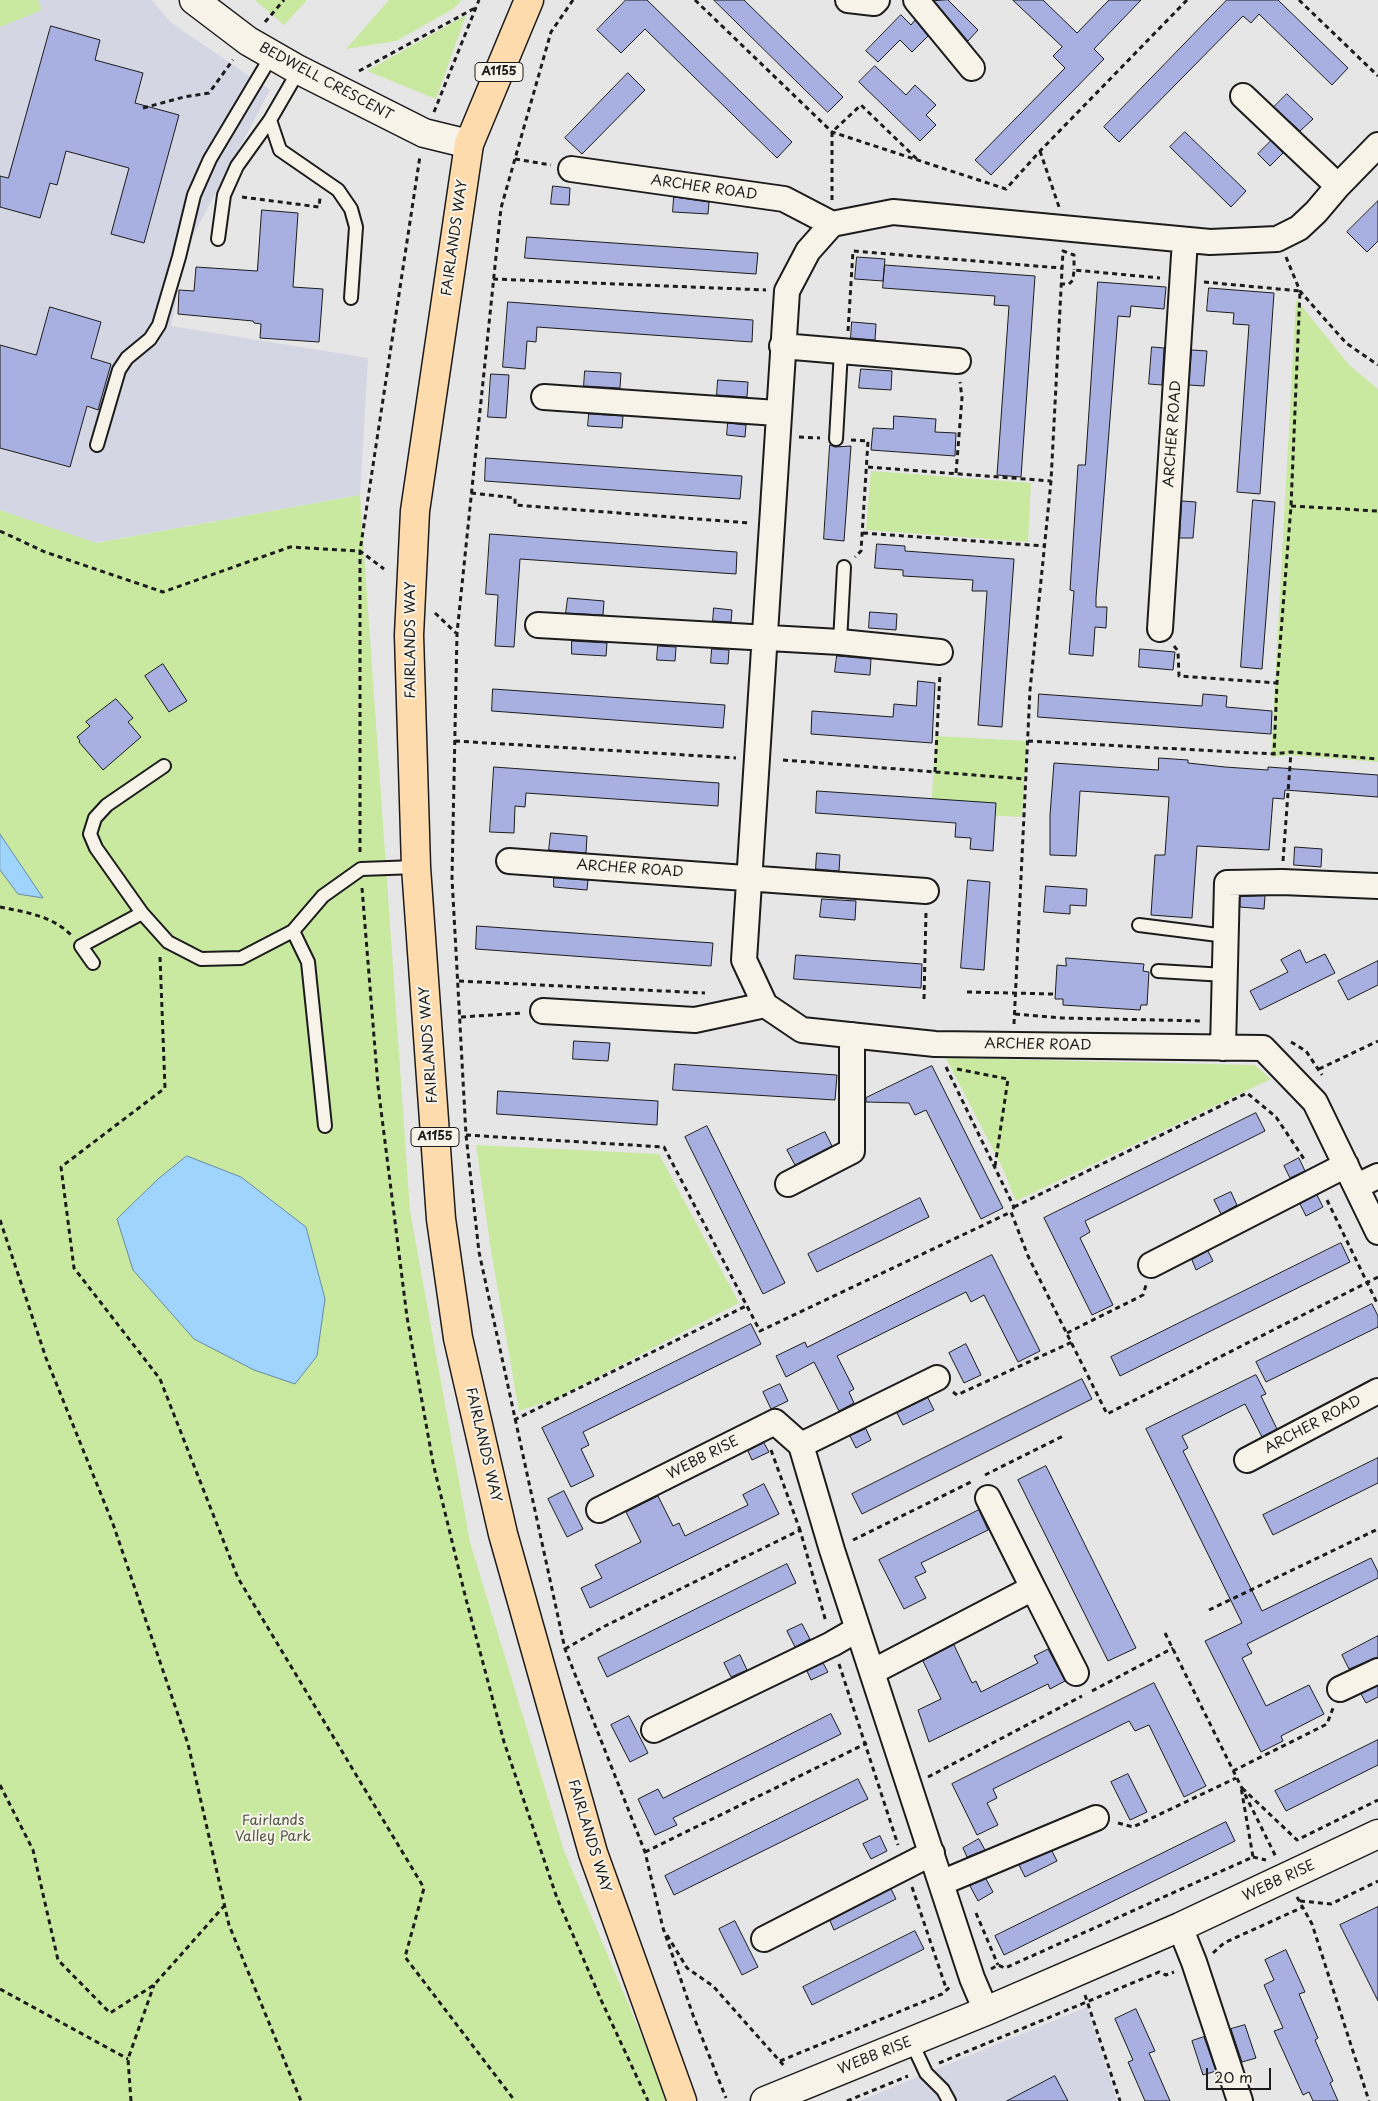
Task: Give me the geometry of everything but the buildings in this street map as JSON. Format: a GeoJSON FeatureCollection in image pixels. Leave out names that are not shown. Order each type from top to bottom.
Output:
{"type":"FeatureCollection","features":[{"type":"Feature","properties":{"kind":"main road","name":"FAIRLANDS WAY"},"geometry":{"type":"LineString","coordinates":[[529,0],[469,144],[415,511],[409,635],[416,867],[441,1219],[458,1338],[503,1534],[593,1854],[682,2101]]}},
{"type":"Feature","properties":{"kind":"street","name":"BEDWELL CRESCENT"},"geometry":{"type":"LineString","coordinates":[[194,0],[248,42],[299,70],[424,133],[469,144]]}},
{"type":"Feature","properties":{"kind":"street"},"geometry":{"type":"LineString","coordinates":[[848,0],[874,3],[877,0]]}},
{"type":"Feature","properties":{"kind":"street"},"geometry":{"type":"LineString","coordinates":[[916,0],[972,68]]}},
{"type":"Feature","properties":{"kind":"street"},"geometry":{"type":"LineString","coordinates":[[1243,96],[1338,186]]}},
{"type":"Feature","properties":{"kind":"street"},"geometry":{"type":"LineString","coordinates":[[543,1012],[695,1020],[765,1005],[744,960],[782,346],[787,291],[808,251],[832,224],[893,212],[1210,242],[1277,239],[1299,228],[1378,145]]}},
{"type":"Feature","properties":{"kind":"street","name":"ARCHER ROAD"},"geometry":{"type":"LineString","coordinates":[[571,169],[784,199],[832,224]]}},
{"type":"Feature","properties":{"kind":"street","name":"ARCHER ROAD"},"geometry":{"type":"LineString","coordinates":[[1160,629],[1184,240]]}},
{"type":"Feature","properties":{"kind":"street"},"geometry":{"type":"LineString","coordinates":[[782,346],[958,361]]}},
{"type":"Feature","properties":{"kind":"street"},"geometry":{"type":"LineString","coordinates":[[544,397],[777,424]]}},
{"type":"Feature","properties":{"kind":"street"},"geometry":{"type":"LineString","coordinates":[[538,625],[840,642],[940,652]]}},
{"type":"Feature","properties":{"kind":"street","name":"ARCHER ROAD"},"geometry":{"type":"LineString","coordinates":[[509,862],[750,877],[926,891]]}},
{"type":"Feature","properties":{"kind":"street"},"geometry":{"type":"LineString","coordinates":[[1223,1048],[1227,883],[1282,882],[1378,886]]}},
{"type":"Feature","properties":{"kind":"street","name":"ARCHER ROAD"},"geometry":{"type":"LineString","coordinates":[[765,1005],[802,1030],[935,1044],[1263,1048],[1315,1102],[1378,1232]]}},
{"type":"Feature","properties":{"kind":"street"},"geometry":{"type":"LineString","coordinates":[[788,1184],[852,1151],[852,1035]]}},
{"type":"Feature","properties":{"kind":"street"},"geometry":{"type":"LineString","coordinates":[[1151,1265],[1346,1165]]}},
{"type":"Feature","properties":{"kind":"street"},"geometry":{"type":"LineString","coordinates":[[1356,1186],[1378,1176]]}},
{"type":"Feature","properties":{"kind":"street"},"geometry":{"type":"LineString","coordinates":[[801,1445],[937,1378]]}},
{"type":"Feature","properties":{"kind":"street","name":"ARCHER ROAD"},"geometry":{"type":"LineString","coordinates":[[1248,1460],[1378,1391]]}},
{"type":"Feature","properties":{"kind":"street"},"geometry":{"type":"LineString","coordinates":[[763,1428],[775,1422],[801,1445],[832,1550],[972,1978],[986,2011]]}},
{"type":"Feature","properties":{"kind":"street","name":"WEBB RISE"},"geometry":{"type":"LineString","coordinates":[[599,1510],[763,1428]]}},
{"type":"Feature","properties":{"kind":"street"},"geometry":{"type":"LineString","coordinates":[[988,1498],[1076,1673]]}},
{"type":"Feature","properties":{"kind":"street"},"geometry":{"type":"LineString","coordinates":[[872,1672],[1033,1588]]}},
{"type":"Feature","properties":{"kind":"street"},"geometry":{"type":"LineString","coordinates":[[654,1730],[832,1644],[858,1629]]}},
{"type":"Feature","properties":{"kind":"street"},"geometry":{"type":"LineString","coordinates":[[1340,1689],[1378,1670]]}},
{"type":"Feature","properties":{"kind":"street"},"geometry":{"type":"LineString","coordinates":[[942,1883],[1096,1818]]}},
{"type":"Feature","properties":{"kind":"street","name":"WEBB RISE"},"geometry":{"type":"LineString","coordinates":[[765,2101],[986,2011],[1180,1927],[1378,1834]]}},
{"type":"Feature","properties":{"kind":"street"},"geometry":{"type":"LineString","coordinates":[[764,1939],[932,1853]]}},
{"type":"Feature","properties":{"kind":"street"},"geometry":{"type":"LineString","coordinates":[[1180,1927],[1194,1962],[1240,2101]]}},
{"type":"Feature","properties":{"kind":"lane"},"geometry":{"type":"LineString","coordinates":[[97,445],[119,370],[127,358],[150,339],[159,325],[180,257],[194,195],[210,159],[272,55]]}},
{"type":"Feature","properties":{"kind":"lane"},"geometry":{"type":"LineString","coordinates":[[218,240],[224,195],[237,166],[270,120],[299,70]]}},
{"type":"Feature","properties":{"kind":"lane"},"geometry":{"type":"LineString","coordinates":[[270,120],[280,150],[338,190],[351,209],[356,227],[350,298]]}},
{"type":"Feature","properties":{"kind":"lane"},"geometry":{"type":"LineString","coordinates":[[836,439],[844,351]]}},
{"type":"Feature","properties":{"kind":"lane"},"geometry":{"type":"LineString","coordinates":[[840,642],[844,567]]}},
{"type":"Feature","properties":{"kind":"lane"},"geometry":{"type":"LineString","coordinates":[[164,766],[107,805],[95,818],[90,834],[96,848],[142,913],[168,942],[201,959],[242,958],[293,931],[323,896],[361,869],[416,867]]}},
{"type":"Feature","properties":{"kind":"lane"},"geometry":{"type":"LineString","coordinates":[[92,964],[81,946],[142,913]]}},
{"type":"Feature","properties":{"kind":"lane"},"geometry":{"type":"LineString","coordinates":[[1139,925],[1226,936]]}},
{"type":"Feature","properties":{"kind":"lane"},"geometry":{"type":"LineString","coordinates":[[293,931],[308,962],[325,1126]]}},
{"type":"Feature","properties":{"kind":"lane"},"geometry":{"type":"LineString","coordinates":[[1158,971],[1225,975]]}},
{"type":"Feature","properties":{"kind":"lane"},"geometry":{"type":"LineString","coordinates":[[912,2041],[924,2069],[943,2090],[949,2101]]}},
{"type":"Feature","properties":{"kind":"path"},"geometry":{"type":"LineString","coordinates":[[360,551],[424,133],[479,0]]}},
{"type":"Feature","properties":{"kind":"path"},"geometry":{"type":"LineString","coordinates":[[573,0],[551,32],[500,208],[456,633],[452,878],[466,1135],[479,1252],[565,1649],[646,1852],[663,1928],[693,2015],[726,2098]]}},
{"type":"Feature","properties":{"kind":"path"},"geometry":{"type":"LineString","coordinates":[[695,0],[832,132],[1006,189],[1040,151],[1187,0]]}},
{"type":"Feature","properties":{"kind":"path"},"geometry":{"type":"LineString","coordinates":[[1299,0],[1378,76]]}},
{"type":"Feature","properties":{"kind":"path"},"geometry":{"type":"LineString","coordinates":[[359,71],[476,8]]}},
{"type":"Feature","properties":{"kind":"path"},"geometry":{"type":"LineString","coordinates":[[142,108],[184,97],[209,93],[234,59]]}},
{"type":"Feature","properties":{"kind":"path"},"geometry":{"type":"LineString","coordinates":[[832,224],[832,132],[861,105],[918,160]]}},
{"type":"Feature","properties":{"kind":"path"},"geometry":{"type":"LineString","coordinates":[[1040,151],[1061,213]]}},
{"type":"Feature","properties":{"kind":"path"},"geometry":{"type":"LineString","coordinates":[[515,159],[571,169]]}},
{"type":"Feature","properties":{"kind":"path"},"geometry":{"type":"LineString","coordinates":[[224,195],[318,207],[324,180]]}},
{"type":"Feature","properties":{"kind":"path"},"geometry":{"type":"LineString","coordinates":[[1277,239],[1300,291],[1346,343],[1378,365]]}},
{"type":"Feature","properties":{"kind":"path"},"geometry":{"type":"LineString","coordinates":[[844,351],[853,251],[1061,268]]}},
{"type":"Feature","properties":{"kind":"path"},"geometry":{"type":"LineString","coordinates":[[1014,1024],[1018,994],[1030,690],[1051,481],[1063,251],[1074,255],[1074,270]]}},
{"type":"Feature","properties":{"kind":"path"},"geometry":{"type":"LineString","coordinates":[[492,279],[787,291]]}},
{"type":"Feature","properties":{"kind":"path"},"geometry":{"type":"LineString","coordinates":[[1274,754],[1277,683],[1291,506],[1300,291]]}},
{"type":"Feature","properties":{"kind":"path"},"geometry":{"type":"LineString","coordinates":[[956,473],[962,398],[958,361]]}},
{"type":"Feature","properties":{"kind":"path"},"geometry":{"type":"LineString","coordinates":[[777,424],[836,439],[868,441],[868,467],[861,551],[844,567]]}},
{"type":"Feature","properties":{"kind":"path"},"geometry":{"type":"LineString","coordinates":[[868,467],[1051,481]]}},
{"type":"Feature","properties":{"kind":"path"},"geometry":{"type":"LineString","coordinates":[[471,493],[515,498],[515,505],[771,524]]}},
{"type":"Feature","properties":{"kind":"path"},"geometry":{"type":"LineString","coordinates":[[1291,506],[1378,511]]}},
{"type":"Feature","properties":{"kind":"path"},"geometry":{"type":"LineString","coordinates":[[0,532],[45,552],[163,592],[290,547],[360,551],[384,569]]}},
{"type":"Feature","properties":{"kind":"path"},"geometry":{"type":"LineString","coordinates":[[863,533],[1045,546]]}},
{"type":"Feature","properties":{"kind":"path"},"geometry":{"type":"LineString","coordinates":[[430,608],[456,633]]}},
{"type":"Feature","properties":{"kind":"path"},"geometry":{"type":"LineString","coordinates":[[1160,629],[1178,651],[1179,676],[1277,683]]}},
{"type":"Feature","properties":{"kind":"path"},"geometry":{"type":"LineString","coordinates":[[935,772],[940,652]]}},
{"type":"Feature","properties":{"kind":"path"},"geometry":{"type":"LineString","coordinates":[[455,741],[736,758]]}},
{"type":"Feature","properties":{"kind":"path"},"geometry":{"type":"LineString","coordinates":[[1028,741],[1274,754],[1291,752],[1378,759]]}},
{"type":"Feature","properties":{"kind":"path"},"geometry":{"type":"LineString","coordinates":[[1282,882],[1291,752]]}},
{"type":"Feature","properties":{"kind":"path"},"geometry":{"type":"LineString","coordinates":[[784,760],[1025,779]]}},
{"type":"Feature","properties":{"kind":"path"},"geometry":{"type":"LineString","coordinates":[[924,999],[926,891]]}},
{"type":"Feature","properties":{"kind":"path"},"geometry":{"type":"LineString","coordinates":[[0,907],[61,924],[81,946]]}},
{"type":"Feature","properties":{"kind":"path"},"geometry":{"type":"LineString","coordinates":[[159,932],[165,1088],[61,1167],[74,1268],[160,1379],[238,1578],[424,1888],[405,1957],[515,2101]]}},
{"type":"Feature","properties":{"kind":"path"},"geometry":{"type":"LineString","coordinates":[[459,981],[711,993]]}},
{"type":"Feature","properties":{"kind":"path"},"geometry":{"type":"LineString","coordinates":[[967,992],[1053,994]]}},
{"type":"Feature","properties":{"kind":"path"},"geometry":{"type":"LineString","coordinates":[[461,1017],[543,1012]]}},
{"type":"Feature","properties":{"kind":"path"},"geometry":{"type":"LineString","coordinates":[[1319,1069],[1378,1041]]}},
{"type":"Feature","properties":{"kind":"path"},"geometry":{"type":"LineString","coordinates":[[935,1044],[1014,1207]]}},
{"type":"Feature","properties":{"kind":"path"},"geometry":{"type":"LineString","coordinates":[[946,1067],[1008,1079],[995,1167]]}},
{"type":"Feature","properties":{"kind":"path"},"geometry":{"type":"LineString","coordinates":[[466,1135],[664,1147],[760,1331],[1011,1212],[1014,1207],[1247,1093],[1276,1117],[1317,1180],[1378,1305]]}},
{"type":"Feature","properties":{"kind":"path"},"geometry":{"type":"LineString","coordinates":[[1011,1212],[1028,1256],[1107,1414],[1378,1277]]}},
{"type":"Feature","properties":{"kind":"path"},"geometry":{"type":"LineString","coordinates":[[0,1220],[46,1358],[113,1524],[188,1744],[229,1925],[301,2101]]}},
{"type":"Feature","properties":{"kind":"path"},"geometry":{"type":"LineString","coordinates":[[1067,1333],[1143,1295],[1151,1265]]}},
{"type":"Feature","properties":{"kind":"path"},"geometry":{"type":"LineString","coordinates":[[514,1420],[746,1306]]}},
{"type":"Feature","properties":{"kind":"path"},"geometry":{"type":"LineString","coordinates":[[937,1378],[956,1395],[1072,1342]]}},
{"type":"Feature","properties":{"kind":"path"},"geometry":{"type":"LineString","coordinates":[[763,1428],[800,1530],[832,1644],[946,1988]]}},
{"type":"Feature","properties":{"kind":"path"},"geometry":{"type":"LineString","coordinates":[[832,1550],[1063,1436]]}},
{"type":"Feature","properties":{"kind":"path"},"geometry":{"type":"LineString","coordinates":[[1209,1610],[1378,1529]]}},
{"type":"Feature","properties":{"kind":"path"},"geometry":{"type":"LineString","coordinates":[[565,1649],[605,1626],[800,1530]]}},
{"type":"Feature","properties":{"kind":"path"},"geometry":{"type":"LineString","coordinates":[[1165,1633],[1279,1862]]}},
{"type":"Feature","properties":{"kind":"path"},"geometry":{"type":"LineString","coordinates":[[910,1786],[1173,1648]]}},
{"type":"Feature","properties":{"kind":"path"},"geometry":{"type":"LineString","coordinates":[[1233,1771],[1327,1724],[1340,1689]]}},
{"type":"Feature","properties":{"kind":"path"},"geometry":{"type":"LineString","coordinates":[[646,1852],[892,1731]]}},
{"type":"Feature","properties":{"kind":"path"},"geometry":{"type":"LineString","coordinates":[[1096,1818],[1134,1826],[1236,1778]]}},
{"type":"Feature","properties":{"kind":"path"},"geometry":{"type":"LineString","coordinates":[[0,1785],[33,1850],[58,1960],[110,2013],[154,1985],[225,1905]]}},
{"type":"Feature","properties":{"kind":"path"},"geometry":{"type":"LineString","coordinates":[[1241,1787],[1297,1840],[1378,1800]]}},
{"type":"Feature","properties":{"kind":"path"},"geometry":{"type":"LineString","coordinates":[[780,2061],[942,1994],[946,1988],[998,1965],[1005,1968],[1253,1858],[1241,1787]]}},
{"type":"Feature","properties":{"kind":"path"},"geometry":{"type":"LineString","coordinates":[[1300,1900],[1331,1904],[1378,1881]]}},
{"type":"Feature","properties":{"kind":"path"},"geometry":{"type":"LineString","coordinates":[[1294,1890],[1312,1924],[1369,2101]]}},
{"type":"Feature","properties":{"kind":"path"},"geometry":{"type":"LineString","coordinates":[[847,2101],[1160,1972],[1166,1975],[1218,1950],[1224,1943],[1303,1906]]}},
{"type":"Feature","properties":{"kind":"path"},"geometry":{"type":"LineString","coordinates":[[663,1928],[687,1968],[713,1986],[780,2061],[798,2087]]}},
{"type":"Feature","properties":{"kind":"path"},"geometry":{"type":"LineString","coordinates":[[1075,1972],[1088,2002],[1120,2101]]}},
{"type":"Feature","properties":{"kind":"path"},"geometry":{"type":"LineString","coordinates":[[131,2101],[128,2059],[154,1985]]}},
{"type":"Feature","properties":{"kind":"path"},"geometry":{"type":"LineString","coordinates":[[0,1989],[128,2059]]}},
{"type":"Feature","properties":{"kind":"shaded area"},"geometry":{"type":"Polygon","coordinates":[[[0,0],[152,0],[170,22],[270,90],[187,247],[171,326],[368,358],[360,495],[95,543],[0,510],[0,0]]]}},
{"type":"Feature","properties":{"kind":"shaded area"},"geometry":{"type":"Polygon","coordinates":[[[1087,2007],[1117,2101],[859,2101],[1087,2007]]]}},
{"type":"Feature","properties":{"kind":"green space"},"geometry":{"type":"Polygon","coordinates":[[[0,0],[38,0],[42,10],[0,27],[0,0]]]}},
{"type":"Feature","properties":{"kind":"green space"},"geometry":{"type":"Polygon","coordinates":[[[255,0],[307,0],[284,25],[255,0]]]}},
{"type":"Feature","properties":{"kind":"green space"},"geometry":{"type":"Polygon","coordinates":[[[389,0],[462,0],[453,9],[396,41],[346,49],[389,0]]]}},
{"type":"Feature","properties":{"kind":"green space"},"geometry":{"type":"Polygon","coordinates":[[[466,15],[436,99],[367,71],[466,15]]]}},
{"type":"Feature","properties":{"kind":"green space"},"geometry":{"type":"Polygon","coordinates":[[[1296,299],[1349,365],[1378,389],[1378,762],[1290,755],[1271,757],[1296,299]]]}},
{"type":"Feature","properties":{"kind":"green space"},"geometry":{"type":"Polygon","coordinates":[[[871,471],[1031,483],[1028,542],[866,530],[871,471]]]}},
{"type":"Feature","properties":{"kind":"green space","name":"Fairlands Valley Park"},"geometry":{"type":"Polygon","coordinates":[[[360,495],[410,1211],[470,1542],[564,1851],[669,2101],[0,2101],[0,510],[96,543],[360,495]]]}},
{"type":"Feature","properties":{"kind":"green space"},"geometry":{"type":"Polygon","coordinates":[[[936,736],[1027,741],[1022,817],[931,812],[936,736]]]}},
{"type":"Feature","properties":{"kind":"green space"},"geometry":{"type":"Polygon","coordinates":[[[946,1058],[1255,1065],[1271,1079],[1016,1201],[1002,1167],[946,1058]]]}},
{"type":"Feature","properties":{"kind":"green space"},"geometry":{"type":"Polygon","coordinates":[[[476,1145],[659,1154],[739,1303],[555,1399],[519,1411],[491,1251],[476,1145]]]}},
{"type":"Feature","properties":{"kind":"water"},"geometry":{"type":"Polygon","coordinates":[[[0,834],[43,898],[18,894],[0,870],[0,834]]]}},
{"type":"Feature","properties":{"kind":"water"},"geometry":{"type":"Polygon","coordinates":[[[187,1156],[241,1177],[306,1227],[325,1299],[317,1356],[295,1384],[254,1370],[194,1339],[133,1270],[117,1219],[158,1179],[187,1156]]]}}]}
